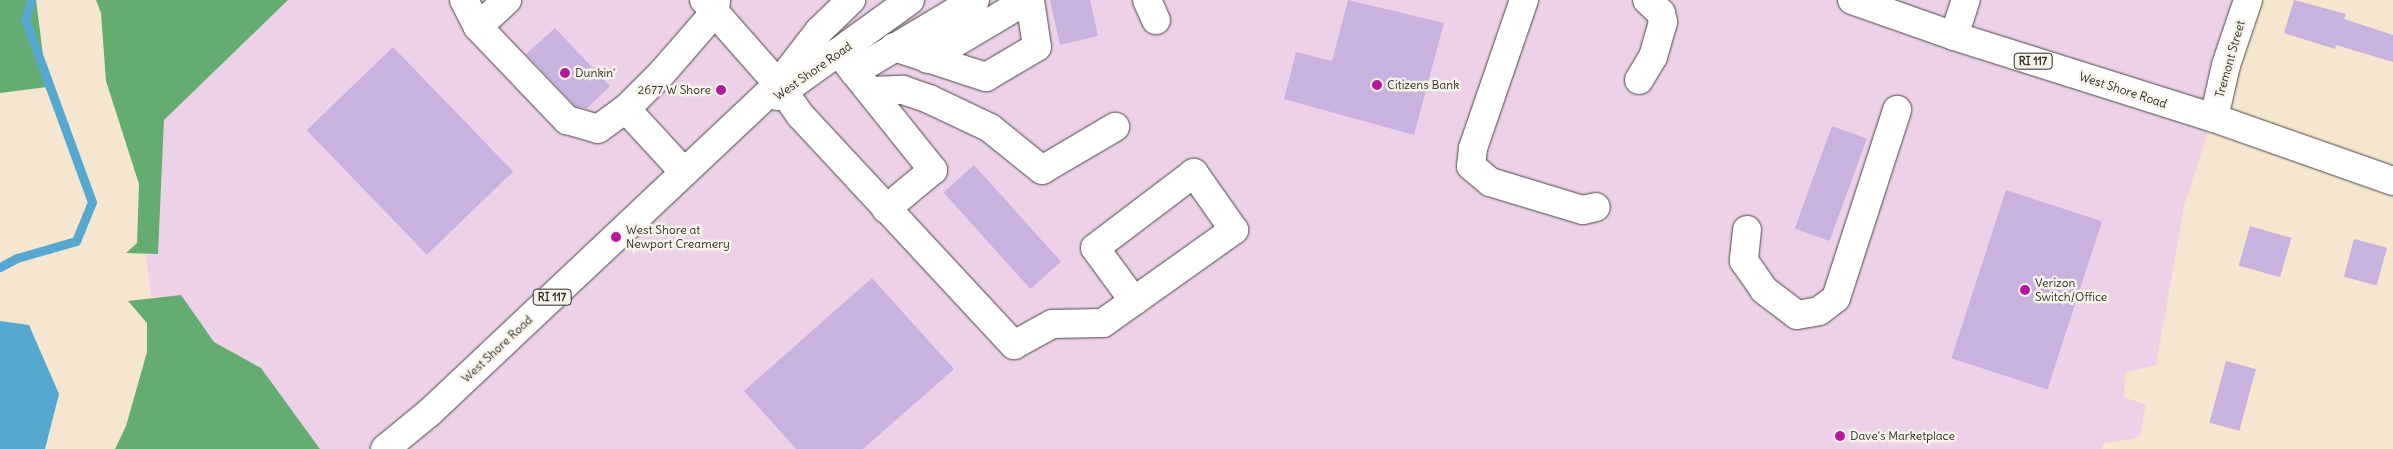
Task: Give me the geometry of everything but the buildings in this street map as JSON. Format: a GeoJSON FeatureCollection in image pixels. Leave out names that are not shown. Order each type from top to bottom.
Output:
{"type":"FeatureCollection","features":[{"type":"Feature","properties":{"kind":"main road"},"geometry":{"type":"LineString","coordinates":[[464,0],[478,26],[567,120],[598,129],[626,109],[711,4],[781,88],[800,116],[1014,345],[1052,324],[1103,323],[1134,301],[1234,230],[1194,173],[1095,248],[1134,301]]}},
{"type":"Feature","properties":{"kind":"main road"},"geometry":{"type":"LineString","coordinates":[[478,26],[507,0]]}},
{"type":"Feature","properties":{"kind":"main road","name":"West Shore Road"},"geometry":{"type":"LineString","coordinates":[[385,449],[444,399],[715,141],[781,88],[819,31],[851,0]]}},
{"type":"Feature","properties":{"kind":"main road","name":"West Shore Road"},"geometry":{"type":"LineString","coordinates":[[781,88],[855,72],[872,26],[910,0]]}},
{"type":"Feature","properties":{"kind":"main road"},"geometry":{"type":"LineString","coordinates":[[855,72],[975,0]]}},
{"type":"Feature","properties":{"kind":"main road"},"geometry":{"type":"LineString","coordinates":[[894,48],[928,59],[986,77],[1037,48],[1028,0],[928,59]]}},
{"type":"Feature","properties":{"kind":"main road"},"geometry":{"type":"LineString","coordinates":[[1524,0],[1473,148],[1471,166],[1490,182],[1583,210],[1596,207]]}},
{"type":"Feature","properties":{"kind":"main road"},"geometry":{"type":"LineString","coordinates":[[1639,80],[1653,57],[1663,22],[1661,13],[1647,0]]}},
{"type":"Feature","properties":{"kind":"main road","name":"West Shore Road"},"geometry":{"type":"LineString","coordinates":[[1852,0],[1954,36],[2214,118],[2393,181]]}},
{"type":"Feature","properties":{"kind":"main road"},"geometry":{"type":"LineString","coordinates":[[1954,36],[1966,0]]}},
{"type":"Feature","properties":{"kind":"main road","name":"Tremont Street"},"geometry":{"type":"LineString","coordinates":[[2214,118],[2226,65],[2248,0]]}},
{"type":"Feature","properties":{"kind":"main road"},"geometry":{"type":"LineString","coordinates":[[855,72],[933,170],[886,209]]}},
{"type":"Feature","properties":{"kind":"main road"},"geometry":{"type":"LineString","coordinates":[[855,72],[930,98],[990,128],[1042,170],[1115,127]]}},
{"type":"Feature","properties":{"kind":"main road"},"geometry":{"type":"LineString","coordinates":[[626,109],[684,172]]}},
{"type":"Feature","properties":{"kind":"main road"},"geometry":{"type":"LineString","coordinates":[[1747,230],[1744,261],[1764,290],[1798,315],[1819,311],[1836,298],[1897,110]]}},
{"type":"Feature","properties":{"kind":"shaded area"},"geometry":{"type":"Polygon","coordinates":[[[288,0],[2250,0],[2184,207],[2156,365],[2125,373],[2124,397],[2146,405],[2140,436],[2133,439],[2104,443],[2101,449],[320,449],[261,368],[214,342],[181,296],[151,297],[146,255],[158,253],[164,120],[288,0]]]}},
{"type":"Feature","properties":{"kind":"green space"},"geometry":{"type":"Polygon","coordinates":[[[0,0],[36,0],[47,87],[0,93],[0,0]]]}},
{"type":"Feature","properties":{"kind":"green space"},"geometry":{"type":"Polygon","coordinates":[[[96,0],[288,0],[164,120],[158,254],[126,253],[137,243],[139,184],[106,81],[101,13],[96,0]]]}},
{"type":"Feature","properties":{"kind":"green space"},"geometry":{"type":"Polygon","coordinates":[[[181,295],[214,342],[261,368],[320,449],[115,449],[126,426],[147,352],[147,323],[128,301],[181,295]]]}},
{"type":"Feature","properties":{"kind":"water"},"geometry":{"type":"Polygon","coordinates":[[[0,321],[29,325],[59,394],[45,449],[0,449],[0,321]]]}},
{"type":"Feature","properties":{"kind":"waterway"},"geometry":{"type":"LineString","coordinates":[[0,267],[17,258],[76,241],[92,202],[25,19],[31,0]]}},
{"type":"Feature","properties":{"kind":"place","name":"Dunkin'"},"geometry":{"type":"Point","coordinates":[565,73]}},
{"type":"Feature","properties":{"kind":"place","name":"Citizens Bank"},"geometry":{"type":"Point","coordinates":[1377,85]}},
{"type":"Feature","properties":{"kind":"place","name":"2677 W Shore"},"geometry":{"type":"Point","coordinates":[721,90]}},
{"type":"Feature","properties":{"kind":"place","name":"West Shore at Newport Creamery"},"geometry":{"type":"Point","coordinates":[616,237]}},
{"type":"Feature","properties":{"kind":"place","name":"Verizon Switch/Office"},"geometry":{"type":"Point","coordinates":[2025,290]}},
{"type":"Feature","properties":{"kind":"place","name":"Dave's Marketplace"},"geometry":{"type":"Point","coordinates":[1840,436]}}]}
